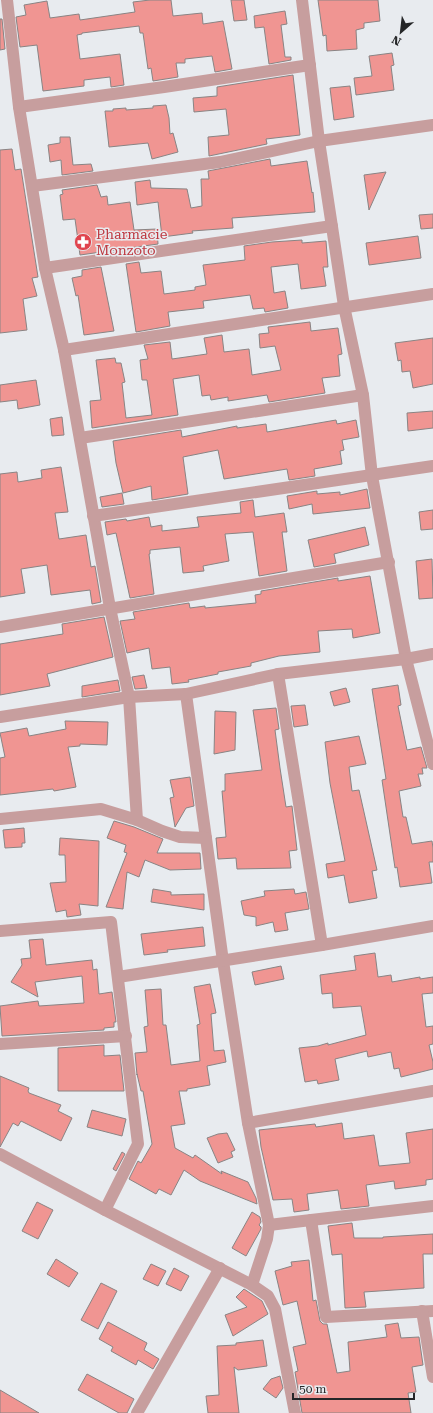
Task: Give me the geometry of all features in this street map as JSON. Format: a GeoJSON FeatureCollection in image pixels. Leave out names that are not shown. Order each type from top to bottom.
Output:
{"type":"FeatureCollection","features":[{"type":"Feature","properties":{"kind":"street"},"geometry":{"type":"LineString","coordinates":[[7,0],[19,107],[45,268],[64,350],[110,608],[129,698],[137,820]]}},
{"type":"Feature","properties":{"kind":"street"},"geometry":{"type":"LineString","coordinates":[[302,0],[318,141],[344,306],[363,395],[372,476],[406,659],[433,764]]}},
{"type":"Feature","properties":{"kind":"street"},"geometry":{"type":"LineString","coordinates":[[19,107],[310,65]]}},
{"type":"Feature","properties":{"kind":"street"},"geometry":{"type":"LineString","coordinates":[[32,186],[220,162],[318,141],[433,125]]}},
{"type":"Feature","properties":{"kind":"street"},"geometry":{"type":"LineString","coordinates":[[45,268],[332,226]]}},
{"type":"Feature","properties":{"kind":"street"},"geometry":{"type":"LineString","coordinates":[[64,350],[344,306],[433,294]]}},
{"type":"Feature","properties":{"kind":"street"},"geometry":{"type":"LineString","coordinates":[[80,438],[363,395]]}},
{"type":"Feature","properties":{"kind":"street"},"geometry":{"type":"LineString","coordinates":[[93,516],[433,466]]}},
{"type":"Feature","properties":{"kind":"street"},"geometry":{"type":"LineString","coordinates":[[0,627],[389,562]]}},
{"type":"Feature","properties":{"kind":"street"},"geometry":{"type":"LineString","coordinates":[[0,717],[129,698],[186,694],[278,674],[406,659],[433,654]]}},
{"type":"Feature","properties":{"kind":"street"},"geometry":{"type":"LineString","coordinates":[[278,674],[322,945]]}},
{"type":"Feature","properties":{"kind":"street"},"geometry":{"type":"LineString","coordinates":[[186,694],[223,961],[248,1123],[269,1225],[267,1239],[252,1285]]}},
{"type":"Feature","properties":{"kind":"street"},"geometry":{"type":"LineString","coordinates":[[0,819],[101,809],[137,820],[180,837],[206,838]]}},
{"type":"Feature","properties":{"kind":"street"},"geometry":{"type":"LineString","coordinates":[[0,931],[111,922],[138,1144],[105,1210]]}},
{"type":"Feature","properties":{"kind":"street"},"geometry":{"type":"LineString","coordinates":[[118,977],[433,926]]}},
{"type":"Feature","properties":{"kind":"street"},"geometry":{"type":"LineString","coordinates":[[0,1044],[126,1036]]}},
{"type":"Feature","properties":{"kind":"street"},"geometry":{"type":"LineString","coordinates":[[248,1123],[433,1091]]}},
{"type":"Feature","properties":{"kind":"street"},"geometry":{"type":"LineString","coordinates":[[0,1154],[105,1210],[220,1268],[252,1285],[268,1296],[275,1309],[294,1413]]}},
{"type":"Feature","properties":{"kind":"street"},"geometry":{"type":"LineString","coordinates":[[269,1225],[433,1206]]}},
{"type":"Feature","properties":{"kind":"street"},"geometry":{"type":"LineString","coordinates":[[311,1220],[326,1317],[428,1311],[433,1377]]}},
{"type":"Feature","properties":{"kind":"street"},"geometry":{"type":"LineString","coordinates":[[137,1413],[220,1268]]}},
{"type":"Feature","properties":{"kind":"building"},"geometry":{"type":"Polygon","coordinates":[[[171,0],[173,16],[202,13],[203,24],[223,21],[232,69],[215,72],[212,56],[185,59],[185,63],[176,63],[178,77],[153,81],[151,68],[148,69],[143,33],[140,33],[139,26],[82,33],[77,35],[80,59],[120,54],[124,85],[111,87],[110,77],[84,80],[84,86],[43,91],[37,45],[20,47],[16,17],[26,15],[24,5],[47,1],[50,18],[79,14],[80,20],[135,12],[133,2],[171,0]]]}},
{"type":"Feature","properties":{"kind":"building"},"geometry":{"type":"Polygon","coordinates":[[[231,0],[244,0],[247,20],[234,21],[231,0]]]}},
{"type":"Feature","properties":{"kind":"building"},"geometry":{"type":"Polygon","coordinates":[[[318,0],[378,0],[380,21],[364,23],[364,28],[356,30],[357,49],[327,51],[326,35],[323,36],[318,0]]]}},
{"type":"Feature","properties":{"kind":"building"},"geometry":{"type":"Polygon","coordinates":[[[285,11],[287,24],[281,25],[285,57],[291,57],[291,60],[269,64],[264,27],[255,28],[254,16],[285,11]]]}},
{"type":"Feature","properties":{"kind":"building"},"geometry":{"type":"Polygon","coordinates":[[[0,19],[2,19],[5,49],[0,50],[0,19]]]}},
{"type":"Feature","properties":{"kind":"building"},"geometry":{"type":"Polygon","coordinates":[[[392,53],[394,65],[391,66],[394,90],[356,95],[354,78],[372,76],[369,56],[392,53]]]}},
{"type":"Feature","properties":{"kind":"building"},"geometry":{"type":"Polygon","coordinates":[[[293,75],[300,135],[266,139],[267,144],[209,156],[208,137],[229,135],[226,109],[194,112],[193,98],[217,96],[217,87],[293,75]]]}},
{"type":"Feature","properties":{"kind":"building"},"geometry":{"type":"Polygon","coordinates":[[[350,86],[354,117],[334,120],[330,88],[350,86]]]}},
{"type":"Feature","properties":{"kind":"building"},"geometry":{"type":"Polygon","coordinates":[[[166,105],[170,134],[173,133],[178,152],[152,159],[148,143],[109,147],[105,111],[126,108],[126,110],[153,108],[153,106],[166,105]]]}},
{"type":"Feature","properties":{"kind":"building"},"geometry":{"type":"Polygon","coordinates":[[[60,137],[70,137],[73,165],[91,164],[93,171],[62,175],[61,160],[50,162],[48,145],[60,143],[60,137]]]}},
{"type":"Feature","properties":{"kind":"building"},"geometry":{"type":"Polygon","coordinates":[[[12,149],[15,170],[21,169],[38,277],[32,278],[37,296],[23,299],[27,330],[0,333],[0,150],[12,149]]]}},
{"type":"Feature","properties":{"kind":"building"},"geometry":{"type":"Polygon","coordinates":[[[270,159],[271,166],[307,161],[315,212],[232,218],[233,228],[192,231],[193,233],[162,237],[158,202],[137,205],[135,182],[150,180],[151,188],[187,189],[191,208],[202,206],[201,179],[209,179],[208,171],[270,159]]]}},
{"type":"Feature","properties":{"kind":"building"},"geometry":{"type":"Polygon","coordinates":[[[386,172],[369,210],[364,175],[386,172]]]}},
{"type":"Feature","properties":{"kind":"building"},"geometry":{"type":"Polygon","coordinates":[[[97,185],[101,197],[107,196],[108,205],[130,202],[134,230],[157,229],[158,244],[80,255],[75,219],[63,220],[60,195],[63,194],[62,190],[97,185]]]}},
{"type":"Feature","properties":{"kind":"building"},"geometry":{"type":"Polygon","coordinates":[[[433,214],[433,228],[421,229],[419,215],[433,214]]]}},
{"type":"Feature","properties":{"kind":"building"},"geometry":{"type":"Polygon","coordinates":[[[418,236],[421,258],[369,265],[366,243],[418,236]]]}},
{"type":"Feature","properties":{"kind":"building"},"geometry":{"type":"Polygon","coordinates":[[[302,240],[302,243],[326,241],[328,267],[323,267],[326,286],[301,289],[298,264],[271,267],[274,293],[285,291],[288,308],[265,312],[264,308],[253,309],[250,295],[203,301],[204,308],[168,312],[170,326],[136,332],[126,264],[139,262],[141,273],[161,271],[164,294],[195,290],[195,287],[206,285],[203,265],[245,260],[244,246],[302,240]]]}},
{"type":"Feature","properties":{"kind":"building"},"geometry":{"type":"Polygon","coordinates":[[[101,267],[114,331],[84,335],[78,295],[76,296],[72,278],[82,276],[82,270],[101,267]]]}},
{"type":"Feature","properties":{"kind":"building"},"geometry":{"type":"Polygon","coordinates":[[[310,322],[311,331],[338,328],[342,354],[338,355],[340,376],[322,378],[325,393],[269,402],[267,395],[228,401],[228,397],[211,400],[210,395],[202,396],[199,375],[173,379],[178,415],[92,428],[90,401],[101,400],[96,360],[115,358],[116,363],[121,363],[125,382],[122,383],[126,418],[152,415],[147,380],[142,380],[140,360],[148,359],[144,345],[170,342],[172,359],[207,354],[204,338],[222,335],[224,352],[249,349],[252,375],[281,370],[275,346],[260,348],[259,334],[269,333],[268,327],[310,322]]]}},
{"type":"Feature","properties":{"kind":"building"},"geometry":{"type":"Polygon","coordinates":[[[433,338],[433,384],[413,388],[410,371],[402,372],[401,360],[398,361],[395,343],[433,338]]]}},
{"type":"Feature","properties":{"kind":"building"},"geometry":{"type":"Polygon","coordinates":[[[36,380],[40,405],[18,409],[17,400],[0,402],[0,385],[36,380]]]}},
{"type":"Feature","properties":{"kind":"building"},"geometry":{"type":"Polygon","coordinates":[[[433,411],[433,428],[408,431],[407,413],[433,411]]]}},
{"type":"Feature","properties":{"kind":"building"},"geometry":{"type":"Polygon","coordinates":[[[62,417],[64,435],[52,436],[50,419],[62,417]]]}},
{"type":"Feature","properties":{"kind":"building"},"geometry":{"type":"Polygon","coordinates":[[[336,420],[337,424],[356,420],[359,437],[342,440],[344,450],[340,451],[342,464],[314,469],[315,476],[289,480],[287,469],[224,479],[218,450],[183,457],[188,494],[152,500],[151,486],[123,493],[116,463],[113,441],[181,430],[182,437],[237,426],[237,428],[266,424],[267,432],[336,420]]]}},
{"type":"Feature","properties":{"kind":"building"},"geometry":{"type":"Polygon","coordinates":[[[61,467],[68,512],[55,513],[59,539],[86,535],[91,567],[95,566],[101,602],[92,604],[90,590],[51,595],[47,565],[21,569],[25,593],[0,597],[0,474],[17,472],[18,482],[42,478],[41,470],[61,467]]]}},
{"type":"Feature","properties":{"kind":"building"},"geometry":{"type":"Polygon","coordinates":[[[367,489],[370,508],[313,514],[312,504],[289,509],[287,496],[317,491],[317,494],[340,492],[340,495],[367,489]]]}},
{"type":"Feature","properties":{"kind":"building"},"geometry":{"type":"Polygon","coordinates":[[[122,493],[124,504],[102,507],[100,497],[122,493]]]}},
{"type":"Feature","properties":{"kind":"building"},"geometry":{"type":"Polygon","coordinates":[[[253,500],[255,517],[284,513],[287,532],[282,532],[287,571],[259,576],[253,532],[225,534],[229,561],[203,566],[204,571],[183,573],[180,547],[150,550],[149,554],[154,594],[130,598],[116,533],[107,535],[105,522],[126,519],[127,521],[149,517],[151,527],[162,525],[162,531],[199,527],[197,517],[241,513],[240,502],[253,500]]]}},
{"type":"Feature","properties":{"kind":"building"},"geometry":{"type":"Polygon","coordinates":[[[433,510],[433,529],[421,530],[419,512],[433,510]]]}},
{"type":"Feature","properties":{"kind":"building"},"geometry":{"type":"Polygon","coordinates":[[[365,527],[369,545],[334,554],[336,563],[314,567],[308,540],[365,527]]]}},
{"type":"Feature","properties":{"kind":"building"},"geometry":{"type":"Polygon","coordinates":[[[432,559],[433,598],[419,599],[416,561],[432,559]]]}},
{"type":"Feature","properties":{"kind":"building"},"geometry":{"type":"Polygon","coordinates":[[[370,576],[380,633],[353,638],[352,629],[318,631],[320,652],[279,656],[251,663],[251,666],[218,672],[218,674],[188,680],[189,682],[172,684],[170,667],[152,669],[149,648],[127,653],[120,621],[135,619],[133,612],[189,603],[190,608],[205,606],[205,608],[256,603],[255,595],[261,594],[261,591],[338,578],[338,581],[370,576]]]}},
{"type":"Feature","properties":{"kind":"building"},"geometry":{"type":"Polygon","coordinates":[[[104,617],[113,657],[47,674],[50,686],[0,695],[0,644],[63,634],[62,624],[104,617]]]}},
{"type":"Feature","properties":{"kind":"building"},"geometry":{"type":"Polygon","coordinates":[[[144,675],[147,688],[135,689],[132,677],[144,675]]]}},
{"type":"Feature","properties":{"kind":"building"},"geometry":{"type":"Polygon","coordinates":[[[118,680],[120,691],[82,697],[82,686],[118,680]]]}},
{"type":"Feature","properties":{"kind":"building"},"geometry":{"type":"Polygon","coordinates":[[[398,685],[401,705],[398,706],[407,750],[421,747],[427,768],[422,768],[423,774],[418,774],[421,786],[399,791],[403,817],[406,817],[412,844],[432,841],[433,848],[433,862],[429,862],[432,883],[400,887],[397,867],[395,868],[382,780],[386,779],[372,689],[398,685]]]}},
{"type":"Feature","properties":{"kind":"building"},"geometry":{"type":"Polygon","coordinates":[[[346,688],[350,702],[334,706],[330,692],[346,688]]]}},
{"type":"Feature","properties":{"kind":"building"},"geometry":{"type":"Polygon","coordinates":[[[305,705],[308,725],[294,727],[291,706],[305,705]]]}},
{"type":"Feature","properties":{"kind":"building"},"geometry":{"type":"Polygon","coordinates":[[[276,708],[279,729],[275,730],[280,768],[286,807],[292,806],[297,850],[289,851],[291,868],[237,869],[236,858],[218,859],[216,838],[226,837],[222,791],[225,791],[225,774],[262,770],[253,710],[276,708]]]}},
{"type":"Feature","properties":{"kind":"building"},"geometry":{"type":"Polygon","coordinates":[[[215,711],[236,712],[235,750],[214,754],[215,711]]]}},
{"type":"Feature","properties":{"kind":"building"},"geometry":{"type":"Polygon","coordinates":[[[65,721],[108,722],[107,745],[80,744],[80,746],[68,747],[76,787],[54,791],[53,789],[0,795],[0,758],[5,757],[0,733],[27,728],[29,736],[66,729],[65,721]]]}},
{"type":"Feature","properties":{"kind":"building"},"geometry":{"type":"Polygon","coordinates":[[[359,736],[366,764],[349,767],[352,791],[359,790],[377,870],[372,871],[377,898],[349,903],[344,875],[328,878],[326,864],[345,861],[330,783],[325,742],[359,736]]]}},
{"type":"Feature","properties":{"kind":"building"},"geometry":{"type":"Polygon","coordinates":[[[190,777],[194,806],[186,808],[175,827],[170,798],[174,797],[170,780],[190,777]]]}},
{"type":"Feature","properties":{"kind":"building"},"geometry":{"type":"Polygon","coordinates":[[[114,821],[134,827],[163,839],[157,853],[200,853],[201,869],[170,870],[145,860],[139,877],[127,872],[123,909],[106,907],[127,853],[124,852],[126,845],[107,838],[114,821]]]}},
{"type":"Feature","properties":{"kind":"building"},"geometry":{"type":"Polygon","coordinates":[[[24,828],[25,843],[22,843],[22,847],[5,848],[3,830],[24,828]]]}},
{"type":"Feature","properties":{"kind":"building"},"geometry":{"type":"Polygon","coordinates":[[[60,838],[99,841],[98,906],[79,904],[81,915],[67,917],[66,910],[56,912],[50,883],[66,882],[65,855],[59,855],[60,838]]]}},
{"type":"Feature","properties":{"kind":"building"},"geometry":{"type":"Polygon","coordinates":[[[153,889],[171,892],[171,895],[204,894],[204,910],[151,902],[153,889]]]}},
{"type":"Feature","properties":{"kind":"building"},"geometry":{"type":"Polygon","coordinates":[[[294,889],[295,894],[306,892],[309,909],[285,913],[288,930],[275,932],[273,922],[256,926],[256,917],[244,915],[241,901],[265,896],[264,891],[294,889]]]}},
{"type":"Feature","properties":{"kind":"building"},"geometry":{"type":"Polygon","coordinates":[[[203,927],[205,946],[167,950],[168,952],[144,955],[141,934],[203,927]]]}},
{"type":"Feature","properties":{"kind":"building"},"geometry":{"type":"Polygon","coordinates":[[[43,939],[46,965],[92,960],[93,970],[97,969],[99,994],[112,992],[116,1022],[114,1022],[114,1027],[104,1028],[104,1030],[2,1036],[0,1006],[38,1001],[39,1006],[84,1003],[82,976],[35,982],[38,997],[11,982],[22,965],[21,959],[31,958],[29,940],[43,939]]]}},
{"type":"Feature","properties":{"kind":"building"},"geometry":{"type":"Polygon","coordinates":[[[375,953],[378,977],[391,975],[392,982],[420,977],[420,979],[433,977],[433,993],[422,994],[426,1027],[433,1026],[433,1044],[429,1045],[433,1069],[401,1077],[399,1068],[394,1069],[391,1052],[368,1057],[367,1051],[335,1059],[339,1080],[318,1084],[317,1080],[305,1082],[299,1048],[318,1046],[328,1043],[328,1045],[366,1035],[361,1006],[333,1008],[332,993],[322,994],[320,975],[356,970],[354,956],[375,953]]]}},
{"type":"Feature","properties":{"kind":"building"},"geometry":{"type":"Polygon","coordinates":[[[281,966],[284,979],[255,985],[252,972],[281,966]]]}},
{"type":"Feature","properties":{"kind":"building"},"geometry":{"type":"Polygon","coordinates":[[[210,984],[216,1013],[211,1014],[214,1051],[224,1050],[226,1062],[207,1066],[210,1085],[187,1089],[187,1091],[179,1091],[185,1124],[171,1126],[175,1148],[193,1158],[195,1155],[222,1174],[221,1171],[248,1182],[256,1198],[257,1204],[200,1181],[184,1170],[171,1195],[159,1189],[156,1194],[129,1179],[138,1161],[141,1163],[152,1144],[143,1091],[141,1091],[137,1075],[135,1053],[147,1052],[144,1027],[148,1026],[145,990],[161,989],[163,1025],[166,1025],[171,1065],[200,1061],[197,1025],[200,1024],[194,987],[210,984]]]}},
{"type":"Feature","properties":{"kind":"building"},"geometry":{"type":"Polygon","coordinates":[[[104,1045],[104,1056],[120,1055],[124,1091],[58,1091],[58,1048],[104,1045]]]}},
{"type":"Feature","properties":{"kind":"building"},"geometry":{"type":"Polygon","coordinates":[[[0,1076],[29,1088],[29,1093],[61,1105],[58,1111],[72,1118],[61,1141],[21,1121],[18,1126],[13,1123],[0,1147],[0,1076]]]}},
{"type":"Feature","properties":{"kind":"building"},"geometry":{"type":"Polygon","coordinates":[[[92,1110],[126,1119],[122,1136],[87,1127],[92,1110]]]}},
{"type":"Feature","properties":{"kind":"building"},"geometry":{"type":"Polygon","coordinates":[[[342,1123],[344,1139],[374,1135],[379,1166],[410,1163],[406,1133],[433,1129],[433,1179],[426,1180],[426,1185],[395,1189],[394,1181],[366,1185],[369,1206],[341,1209],[338,1190],[307,1194],[309,1210],[294,1212],[292,1199],[273,1200],[261,1147],[259,1130],[315,1124],[316,1127],[342,1123]]]}},
{"type":"Feature","properties":{"kind":"building"},"geometry":{"type":"Polygon","coordinates":[[[227,1133],[235,1150],[231,1152],[233,1157],[218,1163],[207,1138],[218,1134],[227,1133]]]}},
{"type":"Feature","properties":{"kind":"building"},"geometry":{"type":"Polygon","coordinates":[[[122,1152],[125,1154],[116,1171],[113,1169],[122,1152]]]}},
{"type":"Feature","properties":{"kind":"building"},"geometry":{"type":"Polygon","coordinates":[[[37,1202],[53,1210],[38,1239],[22,1231],[37,1202]]]}},
{"type":"Feature","properties":{"kind":"building"},"geometry":{"type":"Polygon","coordinates":[[[252,1212],[260,1217],[261,1222],[259,1225],[261,1229],[246,1256],[232,1248],[252,1212]]]}},
{"type":"Feature","properties":{"kind":"building"},"geometry":{"type":"Polygon","coordinates":[[[352,1223],[354,1238],[383,1238],[433,1234],[433,1254],[423,1254],[424,1288],[364,1292],[366,1307],[345,1308],[342,1254],[332,1255],[328,1226],[352,1223]]]}},
{"type":"Feature","properties":{"kind":"building"},"geometry":{"type":"Polygon","coordinates":[[[56,1259],[78,1273],[69,1287],[47,1274],[56,1259]]]}},
{"type":"Feature","properties":{"kind":"building"},"geometry":{"type":"Polygon","coordinates":[[[309,1260],[313,1301],[316,1300],[320,1321],[323,1324],[327,1324],[337,1373],[350,1371],[348,1342],[387,1337],[385,1325],[398,1323],[401,1338],[419,1337],[423,1365],[412,1367],[416,1392],[408,1393],[411,1413],[302,1413],[295,1372],[298,1371],[293,1347],[306,1344],[297,1301],[283,1305],[275,1271],[292,1266],[291,1262],[309,1260]]]}},
{"type":"Feature","properties":{"kind":"building"},"geometry":{"type":"Polygon","coordinates":[[[151,1264],[166,1271],[158,1286],[143,1279],[151,1264]]]}},
{"type":"Feature","properties":{"kind":"building"},"geometry":{"type":"Polygon","coordinates":[[[174,1268],[189,1276],[181,1291],[166,1284],[174,1268]]]}},
{"type":"Feature","properties":{"kind":"building"},"geometry":{"type":"Polygon","coordinates":[[[101,1283],[117,1291],[98,1329],[81,1320],[101,1283]]]}},
{"type":"Feature","properties":{"kind":"building"},"geometry":{"type":"Polygon","coordinates":[[[244,1289],[262,1301],[268,1314],[233,1336],[225,1315],[247,1307],[236,1297],[244,1289]]]}},
{"type":"Feature","properties":{"kind":"building"},"geometry":{"type":"Polygon","coordinates":[[[108,1322],[147,1343],[144,1350],[159,1359],[153,1369],[138,1360],[136,1365],[111,1351],[113,1347],[99,1339],[108,1322]]]}},
{"type":"Feature","properties":{"kind":"building"},"geometry":{"type":"Polygon","coordinates":[[[263,1340],[267,1366],[238,1370],[234,1367],[239,1413],[208,1413],[206,1396],[219,1395],[217,1346],[236,1345],[236,1343],[263,1340]]]}},
{"type":"Feature","properties":{"kind":"building"},"geometry":{"type":"Polygon","coordinates":[[[87,1374],[134,1399],[127,1413],[119,1413],[78,1390],[87,1374]]]}},
{"type":"Feature","properties":{"kind":"building"},"geometry":{"type":"Polygon","coordinates":[[[280,1376],[283,1388],[276,1398],[263,1389],[271,1379],[280,1376]]]}},
{"type":"Feature","properties":{"kind":"building"},"geometry":{"type":"Polygon","coordinates":[[[0,1390],[39,1413],[0,1413],[0,1390]]]}},
{"type":"Feature","properties":{"kind":"place","name":"Pharmacie Monzoto"},"geometry":{"type":"Point","coordinates":[83,242]}}]}
